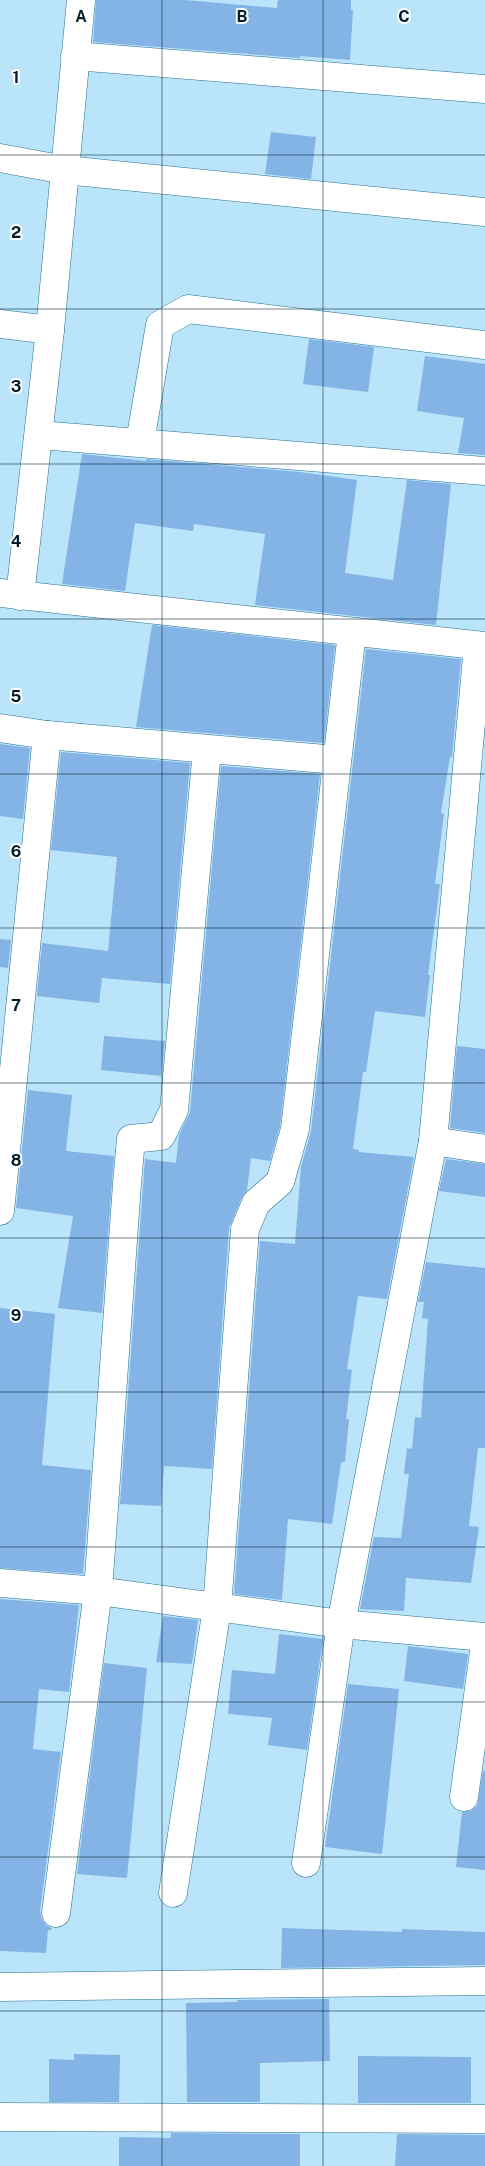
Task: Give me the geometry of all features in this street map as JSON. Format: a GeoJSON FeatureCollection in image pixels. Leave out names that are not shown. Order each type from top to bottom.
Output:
{"type":"FeatureCollection","features":[{"type":"Feature","properties":{"kind":"street"},"geometry":{"type":"LineString","coordinates":[[81,0],[39,435],[10,594],[482,646],[433,1141],[341,1624],[306,1862]]}},
{"type":"Feature","properties":{"kind":"street"},"geometry":{"type":"LineString","coordinates":[[75,56],[485,89]]}},
{"type":"Feature","properties":{"kind":"street"},"geometry":{"type":"LineString","coordinates":[[0,158],[65,170],[485,212]]}},
{"type":"Feature","properties":{"kind":"street"},"geometry":{"type":"LineString","coordinates":[[140,442],[160,325],[188,309],[485,345]]}},
{"type":"Feature","properties":{"kind":"street"},"geometry":{"type":"LineString","coordinates":[[0,324],[50,330]]}},
{"type":"Feature","properties":{"kind":"street"},"geometry":{"type":"LineString","coordinates":[[39,435],[485,471]]}},
{"type":"Feature","properties":{"kind":"street"},"geometry":{"type":"LineString","coordinates":[[173,1894],[217,1608],[244,1229],[256,1203],[280,1182],[296,1128],[352,632]]}},
{"type":"Feature","properties":{"kind":"street"},"geometry":{"type":"LineString","coordinates":[[0,728],[47,735],[337,760]]}},
{"type":"Feature","properties":{"kind":"street"},"geometry":{"type":"LineString","coordinates":[[0,1212],[47,735]]}},
{"type":"Feature","properties":{"kind":"street"},"geometry":{"type":"LineString","coordinates":[[56,1913],[98,1591],[126,1194],[132,1139],[162,1136],[174,1110],[207,750]]}},
{"type":"Feature","properties":{"kind":"street"},"geometry":{"type":"LineString","coordinates":[[433,1141],[485,1148]]}},
{"type":"Feature","properties":{"kind":"street"},"geometry":{"type":"LineString","coordinates":[[0,1583],[98,1591],[341,1624],[485,1637]]}},
{"type":"Feature","properties":{"kind":"street"},"geometry":{"type":"LineString","coordinates":[[464,1797],[485,1645]]}},
{"type":"Feature","properties":{"kind":"street"},"geometry":{"type":"LineString","coordinates":[[0,1987],[485,1982]]}},
{"type":"Feature","properties":{"kind":"street"},"geometry":{"type":"LineString","coordinates":[[0,2117],[485,2119]]}},
{"type":"Feature","properties":{"kind":"building"},"geometry":{"type":"Polygon","coordinates":[[[96,0],[185,0],[277,8],[278,0],[351,0],[351,10],[353,10],[350,60],[93,42],[96,0]]]}},
{"type":"Feature","properties":{"kind":"building"},"geometry":{"type":"Polygon","coordinates":[[[271,132],[316,137],[311,179],[265,174],[271,132]]]}},
{"type":"Feature","properties":{"kind":"building"},"geometry":{"type":"Polygon","coordinates":[[[309,339],[374,347],[368,392],[303,384],[309,339]]]}},
{"type":"Feature","properties":{"kind":"building"},"geometry":{"type":"Polygon","coordinates":[[[425,356],[485,364],[485,455],[458,453],[464,418],[417,411],[425,356]]]}},
{"type":"Feature","properties":{"kind":"building"},"geometry":{"type":"Polygon","coordinates":[[[82,454],[146,461],[146,459],[300,472],[357,480],[345,573],[393,580],[407,480],[451,484],[436,625],[255,605],[265,534],[194,524],[193,531],[135,523],[125,591],[62,584],[82,454]]]}},
{"type":"Feature","properties":{"kind":"building"},"geometry":{"type":"Polygon","coordinates":[[[152,625],[335,645],[324,743],[136,727],[152,625]]]}},
{"type":"Feature","properties":{"kind":"building"},"geometry":{"type":"Polygon","coordinates":[[[366,649],[461,659],[452,757],[450,757],[441,813],[444,814],[435,884],[440,884],[428,975],[430,975],[425,1017],[375,1011],[366,1072],[363,1072],[353,1149],[359,1150],[359,1152],[414,1157],[387,1299],[358,1296],[347,1369],[352,1370],[346,1419],[349,1419],[345,1462],[341,1462],[332,1524],[288,1519],[282,1600],[234,1594],[260,1241],[295,1244],[301,1167],[311,1131],[366,649]]]}},
{"type":"Feature","properties":{"kind":"building"},"geometry":{"type":"Polygon","coordinates":[[[0,744],[30,748],[23,819],[0,816],[0,744]]]}},
{"type":"Feature","properties":{"kind":"building"},"geometry":{"type":"Polygon","coordinates":[[[61,752],[190,763],[170,984],[102,978],[99,1003],[37,996],[42,943],[108,951],[117,857],[51,850],[61,752]]]}},
{"type":"Feature","properties":{"kind":"building"},"geometry":{"type":"Polygon","coordinates":[[[221,766],[320,774],[280,1126],[270,1161],[251,1158],[247,1190],[242,1197],[229,1228],[212,1469],[164,1466],[161,1506],[120,1504],[145,1159],[176,1163],[179,1135],[190,1112],[221,766]]]}},
{"type":"Feature","properties":{"kind":"building"},"geometry":{"type":"Polygon","coordinates":[[[0,939],[11,940],[8,968],[0,967],[0,939]]]}},
{"type":"Feature","properties":{"kind":"building"},"geometry":{"type":"Polygon","coordinates":[[[104,1036],[165,1041],[161,1076],[101,1070],[104,1036]]]}},
{"type":"Feature","properties":{"kind":"building"},"geometry":{"type":"Polygon","coordinates":[[[457,1046],[485,1049],[485,1133],[450,1128],[457,1046]]]}},
{"type":"Feature","properties":{"kind":"building"},"geometry":{"type":"Polygon","coordinates":[[[28,1090],[72,1095],[66,1151],[114,1156],[102,1313],[58,1308],[73,1216],[16,1208],[28,1090]]]}},
{"type":"Feature","properties":{"kind":"building"},"geometry":{"type":"Polygon","coordinates":[[[446,1159],[485,1164],[485,1197],[439,1191],[446,1159]]]}},
{"type":"Feature","properties":{"kind":"building"},"geometry":{"type":"Polygon","coordinates":[[[426,1262],[485,1268],[485,1448],[478,1448],[469,1526],[479,1527],[471,1583],[406,1578],[404,1611],[360,1609],[374,1537],[401,1538],[409,1474],[404,1474],[407,1448],[412,1449],[415,1417],[421,1418],[428,1319],[422,1318],[424,1302],[418,1302],[426,1262]]]}},
{"type":"Feature","properties":{"kind":"building"},"geometry":{"type":"Polygon","coordinates":[[[0,1308],[55,1314],[42,1465],[91,1470],[83,1574],[0,1568],[0,1308]]]}},
{"type":"Feature","properties":{"kind":"building"},"geometry":{"type":"Polygon","coordinates":[[[0,1599],[79,1605],[69,1692],[39,1689],[33,1749],[61,1752],[40,1911],[46,1925],[52,1928],[48,1930],[46,1953],[0,1951],[0,1599]]]}},
{"type":"Feature","properties":{"kind":"building"},"geometry":{"type":"Polygon","coordinates":[[[163,1616],[198,1620],[192,1664],[156,1662],[163,1616]]]}},
{"type":"Feature","properties":{"kind":"building"},"geometry":{"type":"Polygon","coordinates":[[[279,1634],[323,1639],[307,1750],[268,1745],[272,1718],[228,1714],[232,1670],[275,1674],[279,1634]]]}},
{"type":"Feature","properties":{"kind":"building"},"geometry":{"type":"Polygon","coordinates":[[[408,1646],[468,1654],[463,1689],[404,1681],[408,1646]]]}},
{"type":"Feature","properties":{"kind":"building"},"geometry":{"type":"Polygon","coordinates":[[[104,1663],[147,1668],[127,1878],[77,1874],[104,1663]]]}},
{"type":"Feature","properties":{"kind":"building"},"geometry":{"type":"Polygon","coordinates":[[[348,1684],[399,1689],[382,1854],[325,1847],[348,1684]]]}},
{"type":"Feature","properties":{"kind":"building"},"geometry":{"type":"Polygon","coordinates":[[[483,1770],[485,1771],[485,1870],[456,1867],[462,1812],[470,1811],[477,1806],[483,1770]]]}},
{"type":"Feature","properties":{"kind":"building"},"geometry":{"type":"Polygon","coordinates":[[[282,1928],[402,1932],[402,1929],[485,1932],[485,1965],[281,1968],[282,1928]]]}},
{"type":"Feature","properties":{"kind":"building"},"geometry":{"type":"Polygon","coordinates":[[[329,1999],[330,2061],[260,2063],[260,2102],[187,2102],[186,2003],[237,2002],[237,2000],[329,1999]]]}},
{"type":"Feature","properties":{"kind":"building"},"geometry":{"type":"Polygon","coordinates":[[[74,2054],[120,2055],[119,2102],[49,2102],[49,2059],[74,2060],[74,2054]]]}},
{"type":"Feature","properties":{"kind":"building"},"geometry":{"type":"Polygon","coordinates":[[[358,2056],[471,2057],[471,2103],[358,2103],[358,2056]]]}},
{"type":"Feature","properties":{"kind":"building"},"geometry":{"type":"Polygon","coordinates":[[[171,2133],[300,2134],[300,2166],[119,2166],[119,2137],[171,2138],[171,2133]]]}},
{"type":"Feature","properties":{"kind":"building"},"geometry":{"type":"Polygon","coordinates":[[[397,2134],[485,2135],[485,2166],[395,2166],[397,2134]]]}}]}
